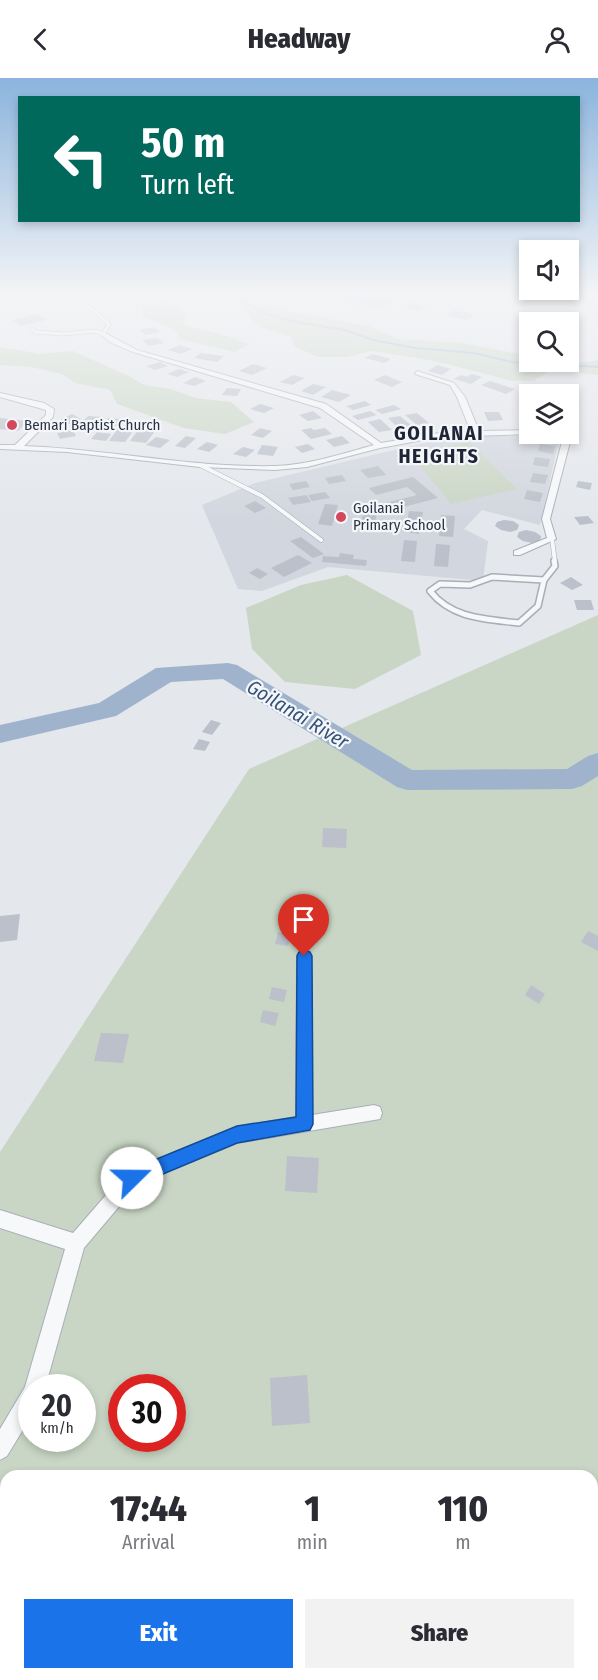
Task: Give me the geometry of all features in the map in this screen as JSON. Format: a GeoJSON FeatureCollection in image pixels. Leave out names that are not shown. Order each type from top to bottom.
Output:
{"type":"FeatureCollection","features":[{"type":"Feature","properties":{"kind":"street"},"geometry":{"type":"LineString","coordinates":[[203,371],[322,405],[380,446]]}},
{"type":"Feature","properties":{"kind":"street"},"geometry":{"type":"LineString","coordinates":[[417,373],[452,384],[461,397],[475,432]]}},
{"type":"Feature","properties":{"kind":"street"},"geometry":{"type":"LineString","coordinates":[[0,395],[50,409],[50,416],[17,448]]}},
{"type":"Feature","properties":{"kind":"street"},"geometry":{"type":"LineString","coordinates":[[0,447],[68,450],[200,465],[275,468],[307,465],[380,446],[439,435],[519,432]]}},
{"type":"Feature","properties":{"kind":"street"},"geometry":{"type":"LineString","coordinates":[[517,553],[552,539],[546,519],[565,444]]}},
{"type":"Feature","properties":{"kind":"street"},"geometry":{"type":"LineString","coordinates":[[304,956],[304,1124]]}},
{"type":"Feature","properties":{"kind":"street"},"geometry":{"type":"LineString","coordinates":[[39,1374],[76,1243],[132,1178],[237,1135],[374,1113]]}},
{"type":"Feature","properties":{"kind":"street"},"geometry":{"type":"LineString","coordinates":[[0,1219],[76,1243]]}},
{"type":"Feature","properties":{"kind":"street"},"geometry":{"type":"LineString","coordinates":[[0,1449],[18,1418]]}},
{"type":"Feature","properties":{"kind":"lane"},"geometry":{"type":"LineString","coordinates":[[200,465],[262,496],[321,540]]}},
{"type":"Feature","properties":{"kind":"lane"},"geometry":{"type":"LineString","coordinates":[[544,580],[492,577],[470,585],[440,584],[430,591],[437,602],[451,611],[519,623],[537,606],[544,580],[555,566],[552,539]]}},
{"type":"Feature","properties":{"kind":"shaded area","name":"Goilanai Primary School"},"geometry":{"type":"Polygon","coordinates":[[[453,436],[519,436],[519,444],[558,444],[540,525],[482,510],[464,529],[488,541],[483,581],[328,567],[262,591],[238,589],[202,505],[255,483],[453,436]]]}},
{"type":"Feature","properties":{"kind":"green space"},"geometry":{"type":"Polygon","coordinates":[[[48,371],[117,371],[144,385],[170,389],[196,398],[231,402],[254,422],[225,434],[184,428],[117,404],[110,390],[75,383],[62,374],[48,371]]]}},
{"type":"Feature","properties":{"kind":"green space"},"geometry":{"type":"Polygon","coordinates":[[[473,371],[548,372],[534,381],[513,381],[473,371]]]}},
{"type":"Feature","properties":{"kind":"green space"},"geometry":{"type":"Polygon","coordinates":[[[579,371],[598,371],[598,375],[575,372],[579,371]]]}},
{"type":"Feature","properties":{"kind":"green space"},"geometry":{"type":"Polygon","coordinates":[[[469,442],[517,489],[451,504],[410,453],[469,442]]]}},
{"type":"Feature","properties":{"kind":"green space"},"geometry":{"type":"Polygon","coordinates":[[[347,575],[413,611],[421,655],[355,689],[285,682],[252,649],[246,608],[301,585],[347,575]]]}},
{"type":"Feature","properties":{"kind":"green space"},"geometry":{"type":"Polygon","coordinates":[[[598,615],[598,1470],[0,1470],[0,1152],[249,769],[598,615]]]}},
{"type":"Feature","properties":{"kind":"building"},"geometry":{"type":"Polygon","coordinates":[[[175,371],[189,372],[177,377],[167,374],[175,371]]]}},
{"type":"Feature","properties":{"kind":"building"},"geometry":{"type":"Polygon","coordinates":[[[239,371],[261,371],[252,375],[239,371]]]}},
{"type":"Feature","properties":{"kind":"building"},"geometry":{"type":"Polygon","coordinates":[[[428,371],[448,371],[442,375],[428,371]]]}},
{"type":"Feature","properties":{"kind":"building"},"geometry":{"type":"Polygon","coordinates":[[[471,374],[482,377],[471,384],[454,379],[461,375],[467,377],[471,374]]]}},
{"type":"Feature","properties":{"kind":"building"},"geometry":{"type":"Polygon","coordinates":[[[293,375],[305,378],[292,385],[280,382],[293,375]]]}},
{"type":"Feature","properties":{"kind":"building"},"geometry":{"type":"Polygon","coordinates":[[[385,375],[402,382],[392,387],[374,380],[385,375]]]}},
{"type":"Feature","properties":{"kind":"building"},"geometry":{"type":"Polygon","coordinates":[[[195,377],[206,381],[194,386],[183,383],[195,377]]]}},
{"type":"Feature","properties":{"kind":"building"},"geometry":{"type":"Polygon","coordinates":[[[490,381],[515,389],[506,394],[481,385],[490,381]]]}},
{"type":"Feature","properties":{"kind":"building"},"geometry":{"type":"Polygon","coordinates":[[[313,384],[326,387],[313,395],[301,391],[313,384]]]}},
{"type":"Feature","properties":{"kind":"building"},"geometry":{"type":"Polygon","coordinates":[[[227,388],[241,389],[237,396],[222,395],[227,388]]]}},
{"type":"Feature","properties":{"kind":"building"},"geometry":{"type":"Polygon","coordinates":[[[332,390],[351,395],[339,402],[321,397],[332,390]]]}},
{"type":"Feature","properties":{"kind":"building"},"geometry":{"type":"Polygon","coordinates":[[[365,401],[371,405],[353,410],[346,406],[365,401]]]}},
{"type":"Feature","properties":{"kind":"building"},"geometry":{"type":"Polygon","coordinates":[[[260,404],[274,408],[264,413],[250,409],[260,404]]]}},
{"type":"Feature","properties":{"kind":"building"},"geometry":{"type":"Polygon","coordinates":[[[394,405],[401,409],[382,414],[375,410],[394,405]]]}},
{"type":"Feature","properties":{"kind":"building"},"geometry":{"type":"Polygon","coordinates":[[[313,411],[322,418],[308,421],[299,415],[313,411]]]}},
{"type":"Feature","properties":{"kind":"building"},"geometry":{"type":"Polygon","coordinates":[[[370,411],[377,415],[358,420],[352,416],[370,411]]]}},
{"type":"Feature","properties":{"kind":"building"},"geometry":{"type":"Polygon","coordinates":[[[484,412],[499,412],[503,420],[488,421],[484,412]]]}},
{"type":"Feature","properties":{"kind":"building"},"geometry":{"type":"Polygon","coordinates":[[[417,413],[429,423],[417,425],[405,415],[417,413]]]}},
{"type":"Feature","properties":{"kind":"building"},"geometry":{"type":"Polygon","coordinates":[[[72,414],[81,419],[69,424],[60,420],[72,414]]]}},
{"type":"Feature","properties":{"kind":"building"},"geometry":{"type":"Polygon","coordinates":[[[88,416],[102,417],[96,424],[82,422],[88,416]]]}},
{"type":"Feature","properties":{"kind":"building"},"geometry":{"type":"Polygon","coordinates":[[[400,416],[412,426],[399,429],[388,418],[400,416]]]}},
{"type":"Feature","properties":{"kind":"building","name":"Bemari Baptist Church"},"geometry":{"type":"Polygon","coordinates":[[[0,418],[28,421],[18,431],[0,429],[0,418]]]}},
{"type":"Feature","properties":{"kind":"building"},"geometry":{"type":"Polygon","coordinates":[[[108,418],[122,419],[116,426],[103,425],[108,418]]]}},
{"type":"Feature","properties":{"kind":"building"},"geometry":{"type":"Polygon","coordinates":[[[380,419],[392,430],[379,432],[368,422],[380,419]]]}},
{"type":"Feature","properties":{"kind":"building"},"geometry":{"type":"Polygon","coordinates":[[[118,428],[134,430],[125,442],[109,441],[118,428]]]}},
{"type":"Feature","properties":{"kind":"building"},"geometry":{"type":"Polygon","coordinates":[[[260,428],[272,431],[263,438],[251,435],[260,428]]]}},
{"type":"Feature","properties":{"kind":"building"},"geometry":{"type":"Polygon","coordinates":[[[311,428],[314,430],[325,428],[332,434],[311,439],[301,430],[311,428]]]}},
{"type":"Feature","properties":{"kind":"building"},"geometry":{"type":"Polygon","coordinates":[[[139,429],[155,431],[146,443],[130,441],[139,429]]]}},
{"type":"Feature","properties":{"kind":"building"},"geometry":{"type":"Polygon","coordinates":[[[73,430],[76,436],[60,439],[57,433],[73,430]]]}},
{"type":"Feature","properties":{"kind":"building"},"geometry":{"type":"Polygon","coordinates":[[[97,432],[111,434],[106,441],[91,439],[97,432]]]}},
{"type":"Feature","properties":{"kind":"building"},"geometry":{"type":"Polygon","coordinates":[[[186,436],[196,438],[185,448],[175,446],[186,436]]]}},
{"type":"Feature","properties":{"kind":"building"},"geometry":{"type":"Polygon","coordinates":[[[342,436],[350,443],[334,447],[326,440],[342,436]]]}},
{"type":"Feature","properties":{"kind":"building"},"geometry":{"type":"Polygon","coordinates":[[[156,437],[170,440],[160,448],[146,445],[156,437]]]}},
{"type":"Feature","properties":{"kind":"building"},"geometry":{"type":"Polygon","coordinates":[[[207,442],[218,445],[209,452],[197,449],[207,442]]]}},
{"type":"Feature","properties":{"kind":"building"},"geometry":{"type":"Polygon","coordinates":[[[308,444],[315,449],[302,453],[295,447],[308,444]]]}},
{"type":"Feature","properties":{"kind":"building"},"geometry":{"type":"Polygon","coordinates":[[[540,444],[555,446],[553,454],[538,451],[540,444]]]}},
{"type":"Feature","properties":{"kind":"building"},"geometry":{"type":"Polygon","coordinates":[[[262,445],[278,447],[273,456],[257,454],[262,445]]]}},
{"type":"Feature","properties":{"kind":"building"},"geometry":{"type":"Polygon","coordinates":[[[243,447],[255,450],[246,457],[233,454],[243,447]]]}},
{"type":"Feature","properties":{"kind":"building"},"geometry":{"type":"Polygon","coordinates":[[[535,457],[550,459],[548,467],[533,465],[535,457]]]}},
{"type":"Feature","properties":{"kind":"building"},"geometry":{"type":"Polygon","coordinates":[[[378,466],[386,475],[368,478],[360,470],[378,466]]]}},
{"type":"Feature","properties":{"kind":"building"},"geometry":{"type":"Polygon","coordinates":[[[533,473],[548,475],[545,484],[530,482],[533,473]]]}},
{"type":"Feature","properties":{"kind":"building"},"geometry":{"type":"Polygon","coordinates":[[[342,475],[346,481],[329,484],[325,478],[342,475]]]}},
{"type":"Feature","properties":{"kind":"building"},"geometry":{"type":"Polygon","coordinates":[[[413,477],[438,498],[392,510],[385,503],[417,495],[407,487],[376,495],[369,488],[413,477]]]}},
{"type":"Feature","properties":{"kind":"building"},"geometry":{"type":"Polygon","coordinates":[[[306,481],[310,487],[293,490],[289,484],[306,481]]]}},
{"type":"Feature","properties":{"kind":"building"},"geometry":{"type":"Polygon","coordinates":[[[578,481],[592,483],[590,490],[576,487],[578,481]]]}},
{"type":"Feature","properties":{"kind":"building"},"geometry":{"type":"Polygon","coordinates":[[[527,490],[543,493],[540,502],[524,499],[527,490]]]}},
{"type":"Feature","properties":{"kind":"building"},"geometry":{"type":"Polygon","coordinates":[[[325,492],[330,498],[312,501],[308,495],[325,492]]]}},
{"type":"Feature","properties":{"kind":"building"},"geometry":{"type":"Polygon","coordinates":[[[306,495],[311,502],[293,505],[288,498],[306,495]]]}},
{"type":"Feature","properties":{"kind":"building"},"geometry":{"type":"Polygon","coordinates":[[[255,501],[266,508],[255,513],[244,506],[255,501]]]}},
{"type":"Feature","properties":{"kind":"building"},"geometry":{"type":"Polygon","coordinates":[[[325,504],[338,505],[332,526],[318,524],[325,504]]]}},
{"type":"Feature","properties":{"kind":"building"},"geometry":{"type":"Polygon","coordinates":[[[365,508],[378,509],[373,530],[359,529],[365,508]]]}},
{"type":"Feature","properties":{"kind":"building"},"geometry":{"type":"Polygon","coordinates":[[[409,511],[423,512],[419,534],[405,532],[409,511]]]}},
{"type":"Feature","properties":{"kind":"building"},"geometry":{"type":"Polygon","coordinates":[[[441,515],[455,516],[453,537],[439,536],[441,515]]]}},
{"type":"Feature","properties":{"kind":"building"},"geometry":{"type":"Polygon","coordinates":[[[588,516],[594,523],[580,525],[574,517],[588,516]]]}},
{"type":"Feature","properties":{"kind":"building"},"geometry":{"type":"Polygon","coordinates":[[[513,521],[519,525],[517,530],[510,532],[495,526],[497,522],[513,521]]]}},
{"type":"Feature","properties":{"kind":"building"},"geometry":{"type":"Polygon","coordinates":[[[526,530],[541,536],[540,541],[532,543],[517,537],[519,532],[526,530]]]}},
{"type":"Feature","properties":{"kind":"building"},"geometry":{"type":"Polygon","coordinates":[[[301,537],[324,554],[313,558],[290,541],[301,537]]]}},
{"type":"Feature","properties":{"kind":"building"},"geometry":{"type":"Polygon","coordinates":[[[404,540],[417,541],[415,562],[401,561],[404,540]]]}},
{"type":"Feature","properties":{"kind":"building"},"geometry":{"type":"Polygon","coordinates":[[[436,544],[450,545],[448,567],[434,566],[436,544]]]}},
{"type":"Feature","properties":{"kind":"building"},"geometry":{"type":"Polygon","coordinates":[[[340,553],[354,555],[353,559],[367,560],[366,566],[322,562],[323,556],[339,557],[340,553]]]}},
{"type":"Feature","properties":{"kind":"building"},"geometry":{"type":"Polygon","coordinates":[[[298,555],[312,563],[284,577],[271,568],[298,555]]]}},
{"type":"Feature","properties":{"kind":"building"},"geometry":{"type":"Polygon","coordinates":[[[257,568],[268,574],[260,579],[249,573],[257,568]]]}},
{"type":"Feature","properties":{"kind":"building"},"geometry":{"type":"Polygon","coordinates":[[[571,577],[583,585],[572,590],[560,583],[571,577]]]}},
{"type":"Feature","properties":{"kind":"building"},"geometry":{"type":"Polygon","coordinates":[[[574,600],[591,600],[594,610],[577,610],[574,600]]]}},
{"type":"Feature","properties":{"kind":"building"},"geometry":{"type":"Polygon","coordinates":[[[211,720],[221,723],[212,735],[202,732],[211,720]]]}},
{"type":"Feature","properties":{"kind":"building"},"geometry":{"type":"Polygon","coordinates":[[[199,739],[210,742],[205,751],[193,749],[199,739]]]}},
{"type":"Feature","properties":{"kind":"building"},"geometry":{"type":"Polygon","coordinates":[[[323,828],[347,829],[346,848],[322,847],[323,828]]]}},
{"type":"Feature","properties":{"kind":"building"},"geometry":{"type":"Polygon","coordinates":[[[20,914],[17,940],[0,942],[0,916],[20,914]]]}},
{"type":"Feature","properties":{"kind":"building"},"geometry":{"type":"Polygon","coordinates":[[[588,931],[598,936],[598,951],[581,942],[588,931]]]}},
{"type":"Feature","properties":{"kind":"building"},"geometry":{"type":"Polygon","coordinates":[[[278,932],[291,934],[288,946],[275,944],[278,932]]]}},
{"type":"Feature","properties":{"kind":"building"},"geometry":{"type":"Polygon","coordinates":[[[531,985],[545,994],[539,1004],[525,995],[531,985]]]}},
{"type":"Feature","properties":{"kind":"building"},"geometry":{"type":"Polygon","coordinates":[[[272,987],[287,990],[284,1002],[269,999],[272,987]]]}},
{"type":"Feature","properties":{"kind":"building"},"geometry":{"type":"Polygon","coordinates":[[[263,1010],[279,1013],[275,1026],[260,1022],[263,1010]]]}},
{"type":"Feature","properties":{"kind":"building"},"geometry":{"type":"Polygon","coordinates":[[[101,1033],[129,1034],[123,1063],[94,1061],[101,1033]]]}},
{"type":"Feature","properties":{"kind":"building"},"geometry":{"type":"Polygon","coordinates":[[[287,1156],[319,1158],[317,1193],[285,1191],[287,1156]]]}},
{"type":"Feature","properties":{"kind":"building"},"geometry":{"type":"Polygon","coordinates":[[[307,1375],[310,1423],[272,1426],[270,1378],[307,1375]]]}},
{"type":"Feature","properties":{"kind":"waterway","name":"Goilanai River"},"geometry":{"type":"LineString","coordinates":[[0,734],[107,710],[165,674],[228,671],[407,780],[572,779],[598,763]]}},
{"type":"Feature","properties":{"kind":"place","name":"Bemari Baptist Church"},"geometry":{"type":"Point","coordinates":[12,425]}},
{"type":"Feature","properties":{"kind":"place","name":"Goilanai Primary School"},"geometry":{"type":"Point","coordinates":[341,517]}},
{"type":"Feature","properties":{"kind":"district","name":"GOILANAI HEIGHTS"},"geometry":{"type":"Point","coordinates":[439,444]}},
{"type":"Feature","properties":{"kind":"route"},"geometry":{"type":"LineString","coordinates":[[132,1178],[237,1135],[304,1124],[304,956]]}}]}
